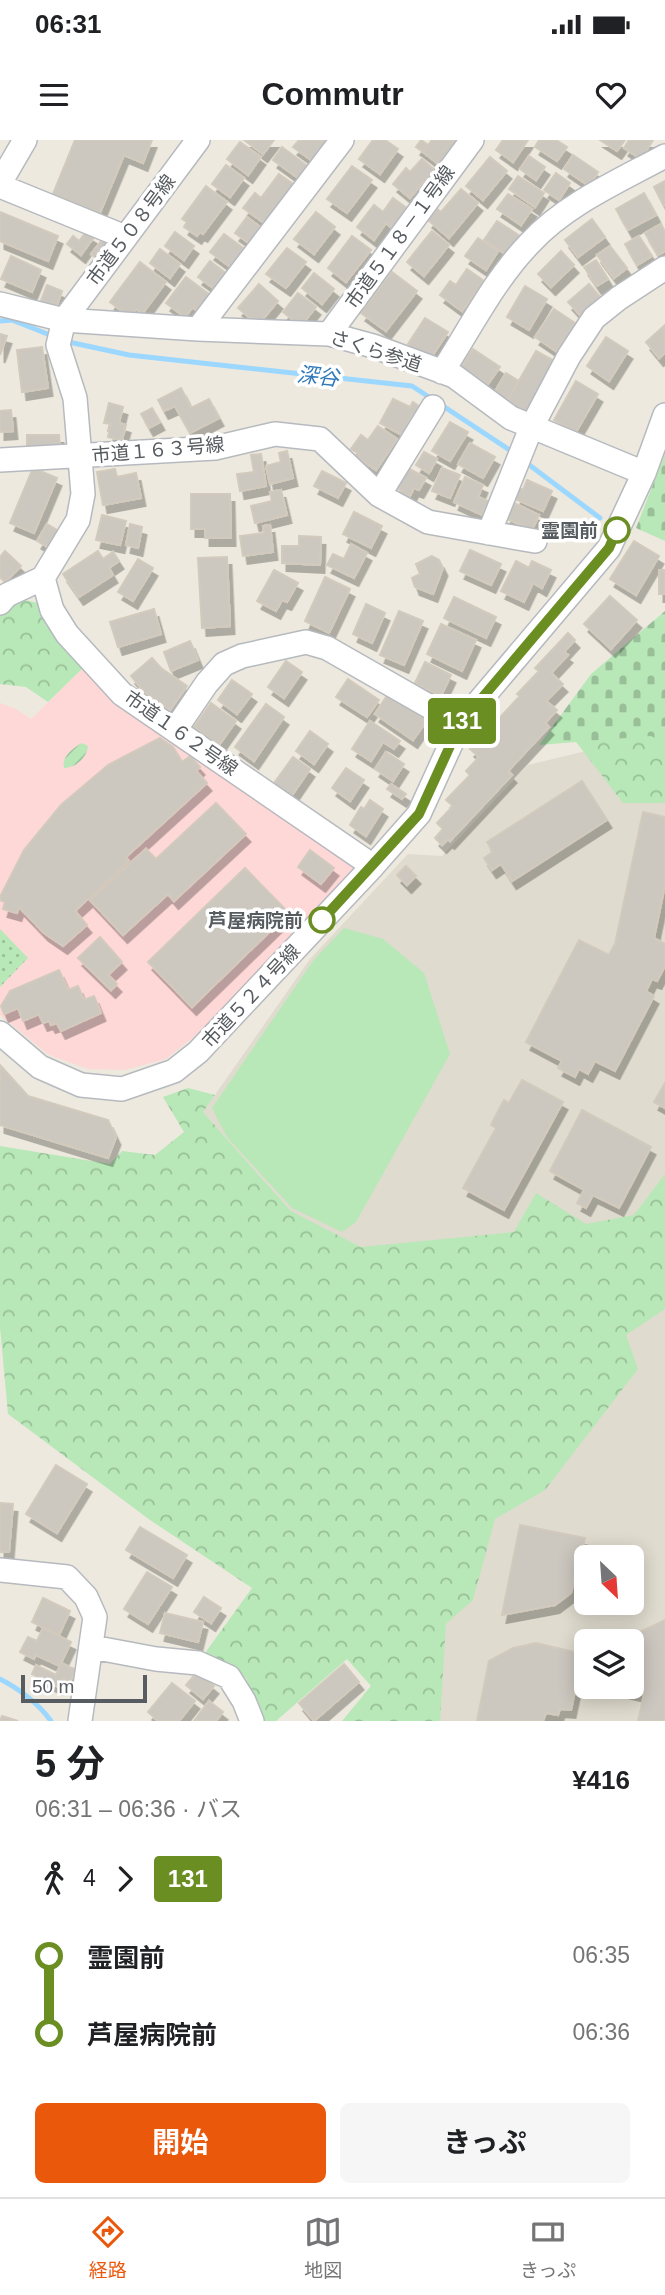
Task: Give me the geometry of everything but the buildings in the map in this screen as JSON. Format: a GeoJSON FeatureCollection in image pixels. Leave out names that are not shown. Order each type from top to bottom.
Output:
{"type":"FeatureCollection","features":[{"type":"Feature","properties":{"kind":"street"},"geometry":{"type":"LineString","coordinates":[[24,140],[0,184],[125,237]]}},
{"type":"Feature","properties":{"kind":"street","name":"市道５０８号線"},"geometry":{"type":"LineString","coordinates":[[61,332],[125,237],[198,140]]}},
{"type":"Feature","properties":{"kind":"street"},"geometry":{"type":"LineString","coordinates":[[198,330],[342,140]]}},
{"type":"Feature","properties":{"kind":"street","name":"市道５１８－１号線"},"geometry":{"type":"LineString","coordinates":[[329,334],[472,140]]}},
{"type":"Feature","properties":{"kind":"street"},"geometry":{"type":"LineString","coordinates":[[442,372],[503,276],[530,242],[569,209],[665,156]]}},
{"type":"Feature","properties":{"kind":"street"},"geometry":{"type":"LineString","coordinates":[[489,533],[531,428],[569,356],[594,318],[665,268]]}},
{"type":"Feature","properties":{"kind":"street","name":"さくら参道"},"geometry":{"type":"LineString","coordinates":[[0,304],[61,332],[198,330],[329,334],[373,346],[454,376],[511,418],[644,473]]}},
{"type":"Feature","properties":{"kind":"street"},"geometry":{"type":"LineString","coordinates":[[0,603],[7,595],[43,578],[78,520],[83,494],[81,456],[75,398],[61,332]]}},
{"type":"Feature","properties":{"kind":"street"},"geometry":{"type":"LineString","coordinates":[[379,495],[433,407]]}},
{"type":"Feature","properties":{"kind":"street","name":"市道５２４号線"},"geometry":{"type":"LineString","coordinates":[[0,1033],[40,1067],[81,1085],[122,1089],[174,1072],[209,1041],[419,814],[460,724],[609,548],[644,473],[665,415]]}},
{"type":"Feature","properties":{"kind":"street","name":"市道１６３号線"},"geometry":{"type":"LineString","coordinates":[[0,460],[215,448],[275,434],[320,439],[379,495],[428,522],[535,541]]}},
{"type":"Feature","properties":{"kind":"street","name":"市道１６２号線"},"geometry":{"type":"LineString","coordinates":[[43,578],[52,610],[67,634],[122,694],[373,866]]}},
{"type":"Feature","properties":{"kind":"street"},"geometry":{"type":"LineString","coordinates":[[175,730],[207,682],[224,664],[242,656],[306,642],[327,648],[460,724]]}},
{"type":"Feature","properties":{"kind":"street"},"geometry":{"type":"LineString","coordinates":[[0,1570],[67,1577],[86,1597],[95,1617],[80,1721]]}},
{"type":"Feature","properties":{"kind":"street"},"geometry":{"type":"LineString","coordinates":[[92,1647],[156,1660],[198,1663],[229,1677],[244,1701],[252,1721]]}},
{"type":"Feature","properties":{"kind":"shaded area"},"geometry":{"type":"Polygon","coordinates":[[[84,667],[352,862],[353,869],[200,1032],[166,1059],[124,1070],[88,1069],[49,1055],[0,1015],[0,703],[31,719],[84,667]]]}},
{"type":"Feature","properties":{"kind":"shaded area"},"geometry":{"type":"Polygon","coordinates":[[[590,750],[665,785],[665,1246],[361,1247],[292,1212],[203,1112],[310,959],[408,854],[442,856],[528,765],[590,750]]]}},
{"type":"Feature","properties":{"kind":"shaded area"},"geometry":{"type":"Polygon","coordinates":[[[665,1282],[665,1721],[436,1721],[455,1535],[665,1282]]]}},
{"type":"Feature","properties":{"kind":"green space"},"geometry":{"type":"Polygon","coordinates":[[[665,454],[665,541],[636,528],[665,454]]]}},
{"type":"Feature","properties":{"kind":"green space"},"geometry":{"type":"Polygon","coordinates":[[[24,600],[44,604],[45,624],[84,667],[48,702],[26,687],[0,684],[0,616],[11,605],[24,600]]]}},
{"type":"Feature","properties":{"kind":"green space"},"geometry":{"type":"Polygon","coordinates":[[[665,611],[665,743],[651,736],[539,745],[591,674],[665,611]]]}},
{"type":"Feature","properties":{"kind":"green space"},"geometry":{"type":"Polygon","coordinates":[[[630,705],[665,720],[665,803],[623,803],[576,742],[630,705]]]}},
{"type":"Feature","properties":{"kind":"green space"},"geometry":{"type":"Polygon","coordinates":[[[82,743],[88,746],[83,758],[77,764],[64,768],[66,757],[82,743]]]}},
{"type":"Feature","properties":{"kind":"green space"},"geometry":{"type":"Polygon","coordinates":[[[344,928],[383,939],[424,973],[450,1054],[356,1222],[342,1232],[292,1208],[227,1137],[212,1108],[313,961],[344,928]]]}},
{"type":"Feature","properties":{"kind":"green space"},"geometry":{"type":"Polygon","coordinates":[[[0,929],[28,958],[0,987],[0,929]]]}},
{"type":"Feature","properties":{"kind":"green space"},"geometry":{"type":"Polygon","coordinates":[[[188,1088],[215,1095],[203,1112],[291,1211],[361,1247],[514,1232],[536,1193],[586,1224],[634,1215],[665,1174],[665,1309],[626,1335],[638,1369],[545,1490],[495,1519],[473,1600],[446,1624],[440,1721],[342,1721],[371,1686],[347,1659],[276,1721],[262,1721],[246,1678],[205,1653],[252,1588],[150,1520],[8,1414],[0,1327],[0,1146],[110,1164],[122,1151],[155,1155],[184,1132],[163,1097],[188,1088]]]}},
{"type":"Feature","properties":{"kind":"waterway","name":"深谷"},"geometry":{"type":"LineString","coordinates":[[0,321],[12,320],[55,337]]}},
{"type":"Feature","properties":{"kind":"waterway","name":"深谷"},"geometry":{"type":"LineString","coordinates":[[64,341],[129,355],[412,386],[432,399]]}},
{"type":"Feature","properties":{"kind":"waterway","name":"深谷"},"geometry":{"type":"LineString","coordinates":[[440,404],[514,453]]}},
{"type":"Feature","properties":{"kind":"waterway","name":"深谷"},"geometry":{"type":"LineString","coordinates":[[524,461],[600,518]]}},
{"type":"Feature","properties":{"kind":"waterway"},"geometry":{"type":"LineString","coordinates":[[0,1679],[28,1697],[51,1721]]}},
{"type":"Feature","properties":{"kind":"bus line","name":"131"},"geometry":{"type":"LineString","coordinates":[[322,920],[419,814],[460,724],[609,548],[617,530]]}},
{"type":"Feature","properties":{"kind":"place","name":"霊園前"},"geometry":{"type":"Point","coordinates":[617,530]}},
{"type":"Feature","properties":{"kind":"place","name":"芦屋病院前"},"geometry":{"type":"Point","coordinates":[322,920]}}]}
